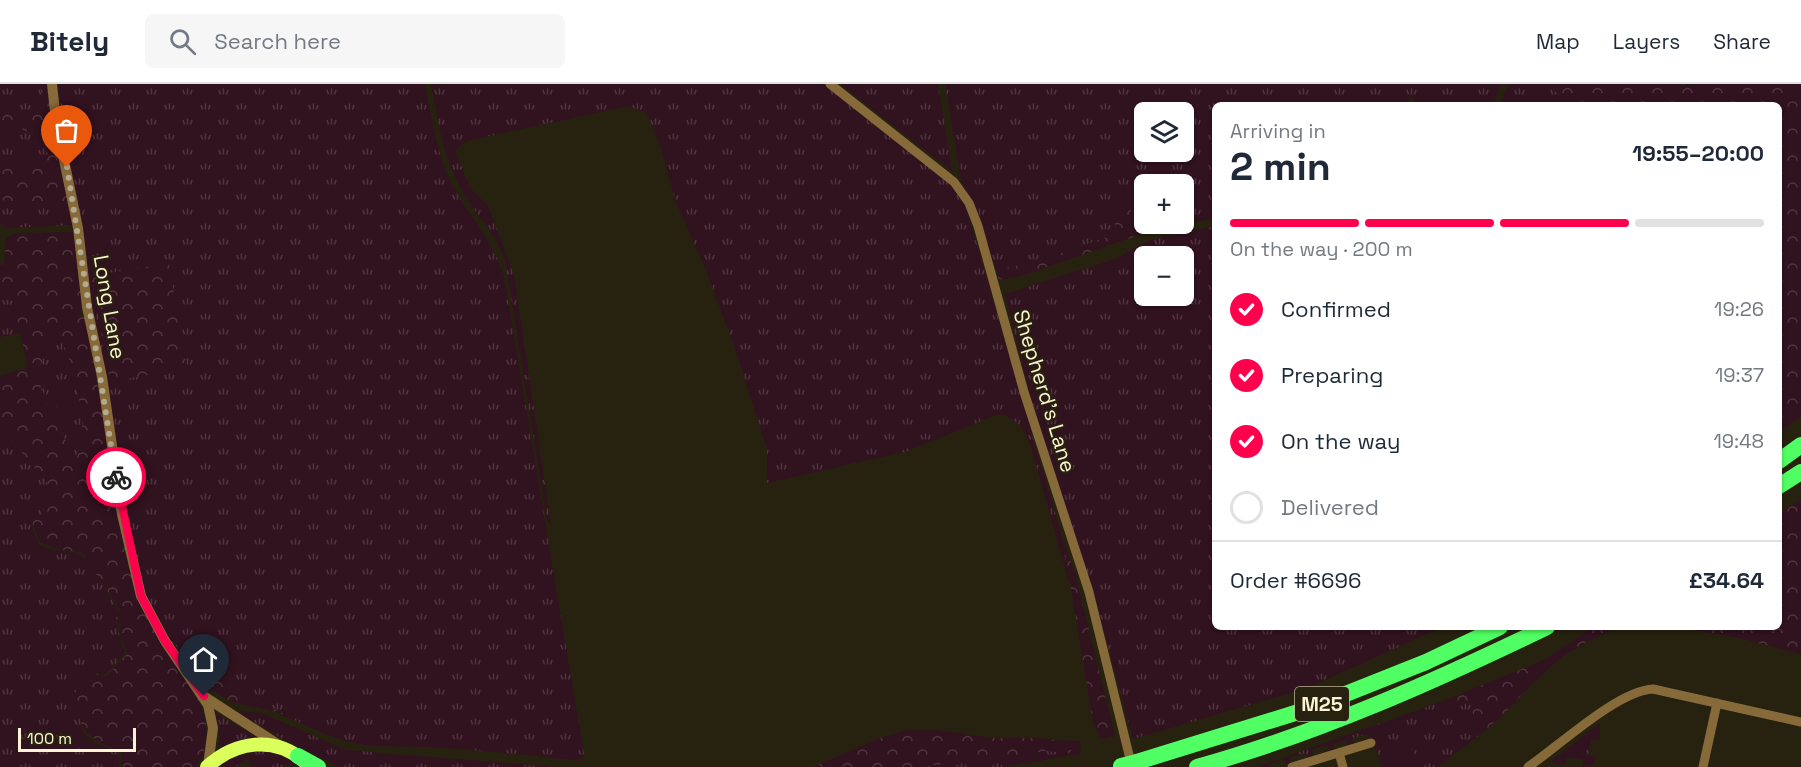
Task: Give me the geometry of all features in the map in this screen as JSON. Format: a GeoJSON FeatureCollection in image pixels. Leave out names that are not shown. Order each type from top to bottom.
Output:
{"type":"FeatureCollection","features":[{"type":"Feature","properties":{"kind":"highway"},"geometry":{"type":"LineString","coordinates":[[1782,459],[1801,445]]}},
{"type":"Feature","properties":{"kind":"highway"},"geometry":{"type":"LineString","coordinates":[[1782,484],[1801,472]]}},
{"type":"Feature","properties":{"kind":"highway","name":"M25"},"geometry":{"type":"LineString","coordinates":[[1126,765],[1308,709],[1426,663],[1494,630]]}},
{"type":"Feature","properties":{"kind":"highway","name":"M25"},"geometry":{"type":"LineString","coordinates":[[1197,767],[1323,726],[1439,680],[1540,630]]}},
{"type":"Feature","properties":{"kind":"highway"},"geometry":{"type":"LineString","coordinates":[[298,757],[318,767]]}},
{"type":"Feature","properties":{"kind":"main road"},"geometry":{"type":"LineString","coordinates":[[208,766],[221,755],[239,746],[260,744],[298,757]]}},
{"type":"Feature","properties":{"kind":"street","name":"Long Lane"},"geometry":{"type":"LineString","coordinates":[[52,84],[56,121],[78,228],[86,297],[102,377],[122,514],[141,596],[165,641],[204,696],[213,728],[208,766]]}},
{"type":"Feature","properties":{"kind":"street","name":"Shepherd's Lane"},"geometry":{"type":"LineString","coordinates":[[830,84],[944,173],[969,203],[978,226],[1024,392],[1089,592],[1126,765]]}},
{"type":"Feature","properties":{"kind":"street"},"geometry":{"type":"LineString","coordinates":[[1528,767],[1622,698],[1653,689],[1801,722]]}},
{"type":"Feature","properties":{"kind":"street","name":"Long Lane"},"geometry":{"type":"LineString","coordinates":[[204,696],[298,757]]}},
{"type":"Feature","properties":{"kind":"street"},"geometry":{"type":"LineString","coordinates":[[1703,767],[1717,703]]}},
{"type":"Feature","properties":{"kind":"street"},"geometry":{"type":"LineString","coordinates":[[1292,767],[1371,743]]}},
{"type":"Feature","properties":{"kind":"street"},"geometry":{"type":"LineString","coordinates":[[1339,753],[1343,767]]}},
{"type":"Feature","properties":{"kind":"green space"},"geometry":{"type":"Polygon","coordinates":[[[0,84],[39,84],[44,101],[33,116],[0,111],[0,84]]]}},
{"type":"Feature","properties":{"kind":"green space"},"geometry":{"type":"Polygon","coordinates":[[[39,84],[50,84],[71,207],[0,200],[0,164],[12,160],[34,165],[48,154],[42,127],[38,126],[33,132],[23,131],[21,120],[16,119],[2,134],[0,133],[0,111],[33,116],[35,107],[44,101],[39,84]]]}},
{"type":"Feature","properties":{"kind":"green space"},"geometry":{"type":"Polygon","coordinates":[[[56,84],[425,84],[436,138],[449,178],[489,242],[504,277],[584,754],[582,759],[427,747],[379,746],[350,742],[307,726],[254,700],[204,669],[169,640],[152,613],[146,597],[127,516],[59,120],[56,84]]]}},
{"type":"Feature","properties":{"kind":"green space"},"geometry":{"type":"Polygon","coordinates":[[[431,84],[828,84],[954,188],[966,207],[1063,540],[1070,586],[1029,441],[1020,426],[1006,416],[999,414],[905,452],[767,483],[767,449],[734,346],[706,270],[675,200],[661,148],[647,113],[628,106],[467,141],[455,150],[470,188],[488,206],[514,275],[551,524],[547,521],[505,259],[495,239],[458,183],[441,135],[431,84]]]}},
{"type":"Feature","properties":{"kind":"green space"},"geometry":{"type":"Polygon","coordinates":[[[840,84],[938,84],[952,171],[840,84]]]}},
{"type":"Feature","properties":{"kind":"green space"},"geometry":{"type":"Polygon","coordinates":[[[945,84],[1501,84],[1494,102],[1417,102],[1409,96],[1408,102],[1212,102],[1212,219],[1194,223],[1194,174],[1134,174],[1134,221],[1127,201],[1113,204],[1116,234],[1035,262],[996,270],[971,199],[961,181],[945,84]]]}},
{"type":"Feature","properties":{"kind":"green space"},"geometry":{"type":"Polygon","coordinates":[[[1508,84],[1547,84],[1568,102],[1501,102],[1508,84]]]}},
{"type":"Feature","properties":{"kind":"green space"},"geometry":{"type":"Polygon","coordinates":[[[1547,84],[1679,84],[1684,87],[1685,84],[1801,84],[1801,416],[1782,430],[1782,102],[1568,102],[1547,84]]]}},
{"type":"Feature","properties":{"kind":"green space"},"geometry":{"type":"Polygon","coordinates":[[[16,119],[42,127],[48,155],[34,165],[12,160],[0,164],[0,133],[2,134],[16,119]]]}},
{"type":"Feature","properties":{"kind":"green space"},"geometry":{"type":"Polygon","coordinates":[[[0,200],[71,207],[74,225],[5,228],[0,222],[0,200]]]}},
{"type":"Feature","properties":{"kind":"green space"},"geometry":{"type":"Polygon","coordinates":[[[1127,200],[1134,220],[1134,234],[1139,235],[1024,275],[999,280],[996,270],[1035,262],[1116,234],[1113,203],[1127,200]]]}},
{"type":"Feature","properties":{"kind":"green space"},"geometry":{"type":"Polygon","coordinates":[[[1212,227],[1212,630],[1436,630],[1305,689],[1133,739],[1097,606],[1029,392],[1005,294],[1115,259],[1134,249],[1134,306],[1194,306],[1194,246],[1139,246],[1150,240],[1178,234],[1194,234],[1194,231],[1212,227]]]}},
{"type":"Feature","properties":{"kind":"green space"},"geometry":{"type":"Polygon","coordinates":[[[74,232],[82,305],[79,317],[85,316],[130,569],[139,597],[190,680],[201,704],[206,726],[205,748],[195,767],[123,767],[121,752],[92,737],[79,718],[73,695],[91,675],[107,676],[127,654],[116,618],[120,610],[82,552],[57,549],[40,542],[31,520],[41,515],[52,488],[5,433],[0,417],[0,376],[28,368],[13,301],[0,298],[0,265],[4,265],[6,238],[15,233],[74,232]],[[59,331],[50,334],[43,342],[43,362],[33,368],[57,426],[76,458],[83,422],[76,379],[59,331]]]}},
{"type":"Feature","properties":{"kind":"green space"},"geometry":{"type":"Polygon","coordinates":[[[169,263],[187,369],[110,381],[91,276],[169,263]]]}},
{"type":"Feature","properties":{"kind":"green space"},"geometry":{"type":"Polygon","coordinates":[[[0,298],[13,301],[20,333],[0,337],[0,298]]]}},
{"type":"Feature","properties":{"kind":"green space"},"geometry":{"type":"Polygon","coordinates":[[[59,331],[76,379],[83,422],[76,458],[57,426],[33,368],[43,362],[43,342],[50,334],[59,331]]]}},
{"type":"Feature","properties":{"kind":"green space"},"geometry":{"type":"Polygon","coordinates":[[[71,378],[80,415],[60,420],[51,382],[71,378]]]}},
{"type":"Feature","properties":{"kind":"green space"},"geometry":{"type":"Polygon","coordinates":[[[0,417],[5,433],[52,488],[41,515],[31,520],[39,543],[45,548],[69,551],[87,560],[118,610],[116,623],[125,653],[106,674],[91,675],[83,699],[80,724],[89,739],[116,751],[120,760],[119,767],[0,767],[0,417]]]}},
{"type":"Feature","properties":{"kind":"green space"},"geometry":{"type":"Polygon","coordinates":[[[1801,499],[1801,654],[1735,637],[1692,630],[1782,630],[1782,512],[1801,499]]]}},
{"type":"Feature","properties":{"kind":"green space"},"geometry":{"type":"Polygon","coordinates":[[[1063,540],[1075,574],[1115,736],[1103,739],[1099,736],[1093,722],[1063,540]]]}},
{"type":"Feature","properties":{"kind":"green space"},"geometry":{"type":"Polygon","coordinates":[[[1589,630],[1612,630],[1561,658],[1477,737],[1469,726],[1473,719],[1472,703],[1469,701],[1462,706],[1455,707],[1441,702],[1546,659],[1589,630]]]}},
{"type":"Feature","properties":{"kind":"green space"},"geometry":{"type":"Polygon","coordinates":[[[169,639],[227,684],[299,722],[273,711],[232,702],[196,681],[169,639]]]}},
{"type":"Feature","properties":{"kind":"green space"},"geometry":{"type":"Polygon","coordinates":[[[1469,700],[1474,708],[1472,722],[1477,737],[1437,767],[1382,767],[1373,739],[1370,739],[1368,734],[1352,738],[1354,744],[1348,746],[1346,740],[1333,744],[1335,750],[1330,751],[1328,745],[1312,750],[1313,756],[1308,758],[1306,753],[1290,757],[1291,763],[1286,764],[1284,759],[1268,764],[1269,767],[1260,767],[1262,765],[1441,702],[1452,707],[1469,700]]]}},
{"type":"Feature","properties":{"kind":"green space"},"geometry":{"type":"Polygon","coordinates":[[[236,711],[262,713],[346,750],[555,767],[339,767],[285,740],[236,711]]]}},
{"type":"Feature","properties":{"kind":"green space"},"geometry":{"type":"Polygon","coordinates":[[[213,712],[259,738],[245,739],[218,751],[220,736],[213,712]]]}},
{"type":"Feature","properties":{"kind":"green space"},"geometry":{"type":"Polygon","coordinates":[[[1600,723],[1599,740],[1591,739],[1588,755],[1596,757],[1594,764],[1583,767],[1584,760],[1567,757],[1565,765],[1550,762],[1600,723]]]}},
{"type":"Feature","properties":{"kind":"green space"},"geometry":{"type":"Polygon","coordinates":[[[906,730],[937,730],[992,738],[1043,738],[1054,740],[1077,754],[1047,751],[920,767],[813,767],[880,738],[906,730]]]}},
{"type":"Feature","properties":{"kind":"green space"},"geometry":{"type":"Polygon","coordinates":[[[1054,740],[1080,741],[1081,754],[1004,767],[920,767],[1047,751],[1075,754],[1054,740]]]}},
{"type":"Feature","properties":{"kind":"green space"},"geometry":{"type":"Polygon","coordinates":[[[1406,742],[1421,762],[1414,767],[1387,767],[1382,750],[1406,742]]]}},
{"type":"Feature","properties":{"kind":"green space"},"geometry":{"type":"Polygon","coordinates":[[[263,749],[280,753],[304,767],[285,764],[284,767],[251,767],[248,759],[235,767],[217,767],[238,754],[263,749]]]}},
{"type":"Feature","properties":{"kind":"way so far"},"geometry":{"type":"LineString","coordinates":[[67,167],[78,228],[82,276],[102,377],[116,477]]}},
{"type":"Feature","properties":{"kind":"route"},"geometry":{"type":"LineString","coordinates":[[116,477],[141,596],[165,641],[204,696]]}}]}
